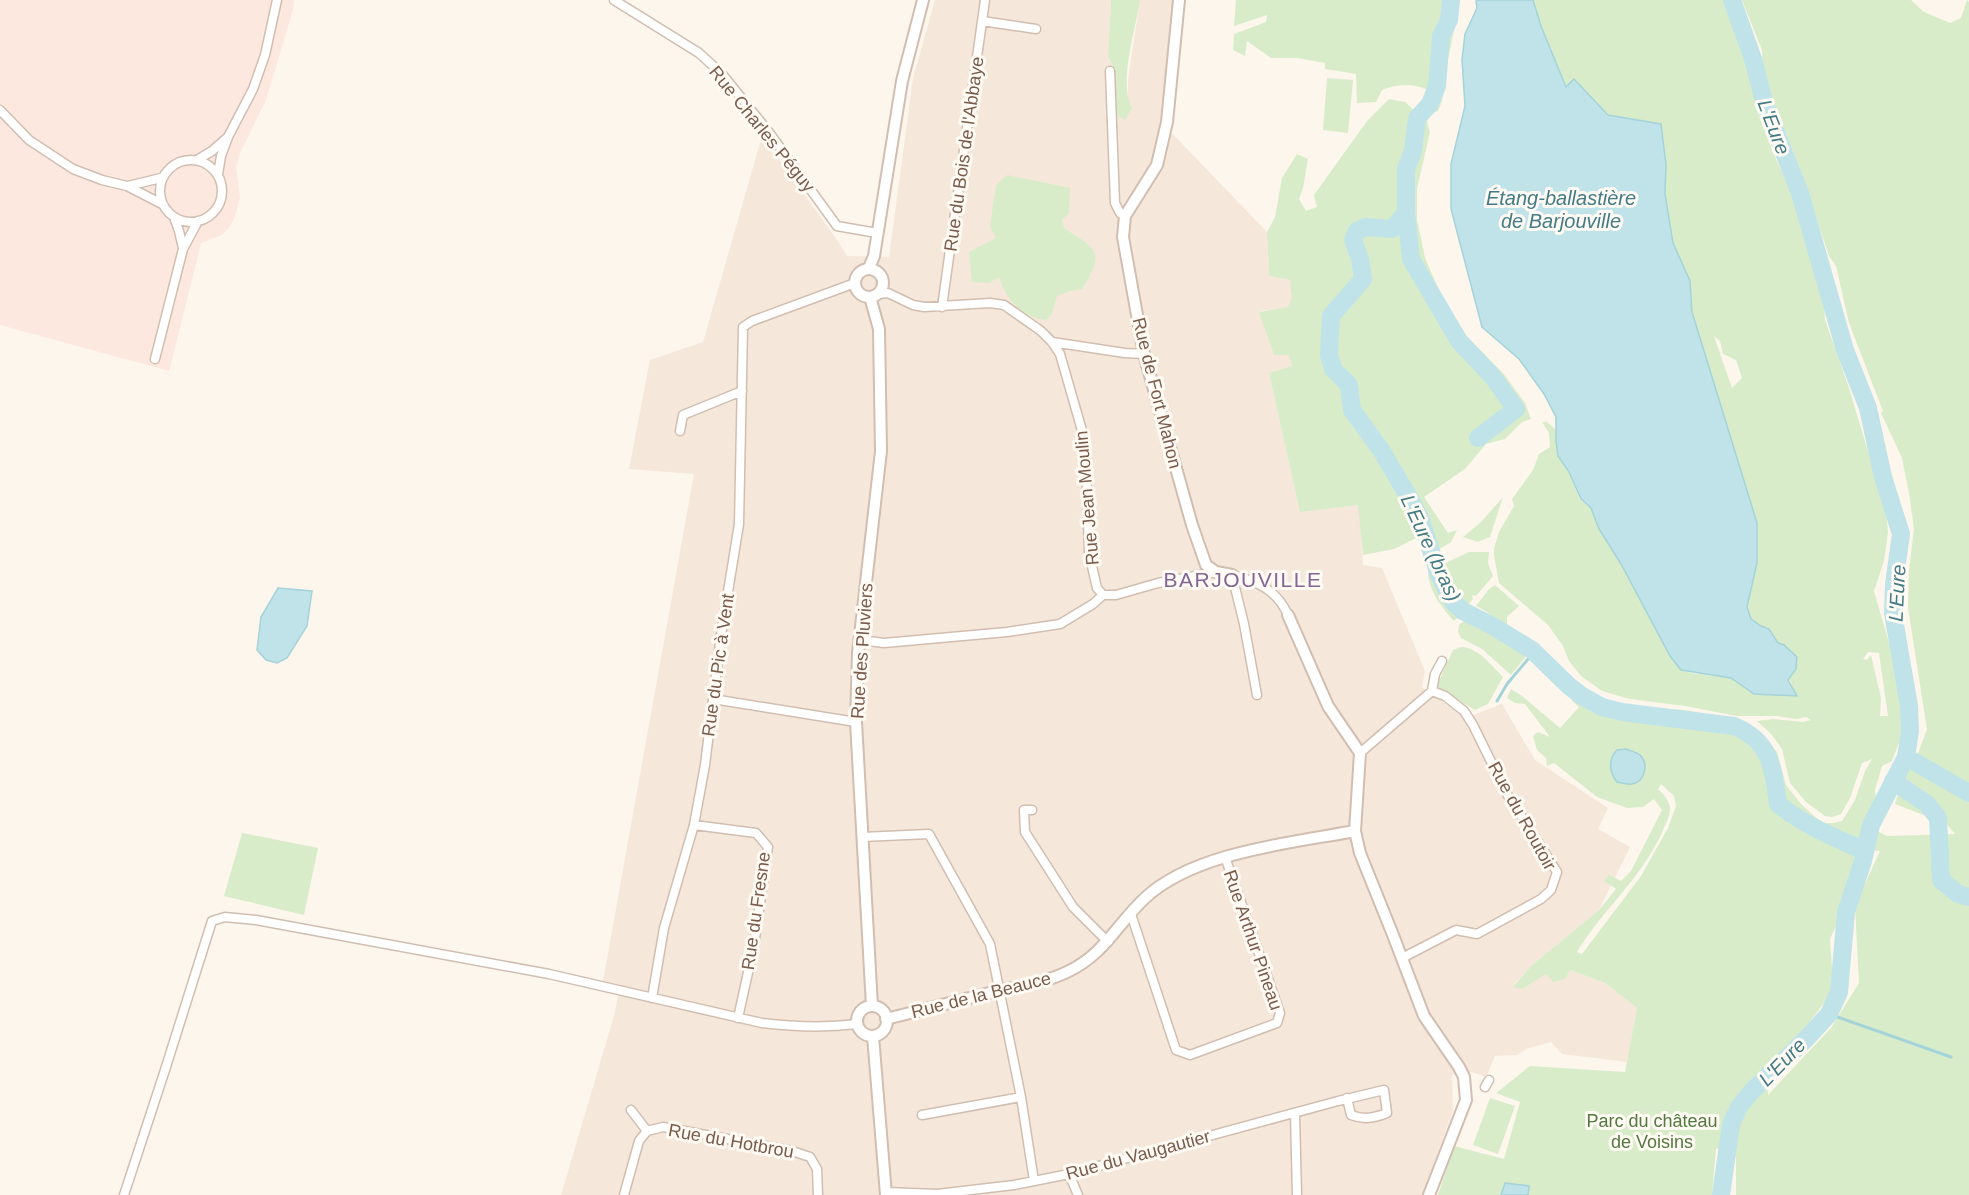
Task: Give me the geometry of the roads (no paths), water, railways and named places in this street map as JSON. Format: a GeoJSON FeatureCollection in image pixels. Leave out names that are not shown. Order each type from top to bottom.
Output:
{"type":"FeatureCollection","features":[{"type":"Feature","properties":{"kind":"street"},"geometry":{"type":"LineString","coordinates":[[0,110],[29,140],[65,164],[102,180],[127,186],[162,204],[181,221],[198,221],[210,215],[219,205],[222,190],[218,174],[221,156],[228,137],[253,89],[265,55],[277,0]]}},
{"type":"Feature","properties":{"kind":"street","name":"Rue Charles Péguy"},"geometry":{"type":"LineString","coordinates":[[614,0],[699,53],[722,74],[768,131],[837,226],[877,233]]}},
{"type":"Feature","properties":{"kind":"street"},"geometry":{"type":"LineString","coordinates":[[869,268],[874,256],[902,81],[923,0]]}},
{"type":"Feature","properties":{"kind":"street","name":"Rue du Bois de l'Abbaye"},"geometry":{"type":"LineString","coordinates":[[942,307],[985,0]]}},
{"type":"Feature","properties":{"kind":"street"},"geometry":{"type":"LineString","coordinates":[[1110,71],[1115,204],[1120,213],[1125,216],[1157,165],[1167,122],[1179,0]]}},
{"type":"Feature","properties":{"kind":"street"},"geometry":{"type":"LineString","coordinates":[[982,21],[1036,29]]}},
{"type":"Feature","properties":{"kind":"street"},"geometry":{"type":"LineString","coordinates":[[197,160],[228,137]]}},
{"type":"Feature","properties":{"kind":"street"},"geometry":{"type":"LineString","coordinates":[[162,204],[159,196],[161,178],[172,165],[180,161],[197,160],[209,165],[218,174]]}},
{"type":"Feature","properties":{"kind":"street"},"geometry":{"type":"LineString","coordinates":[[127,186],[161,178]]}},
{"type":"Feature","properties":{"kind":"street","name":"Rue de Fort Mahon"},"geometry":{"type":"LineString","coordinates":[[1125,216],[1123,237],[1144,354],[1192,525],[1206,565],[1216,572]]}},
{"type":"Feature","properties":{"kind":"street"},"geometry":{"type":"LineString","coordinates":[[174,217],[183,249]]}},
{"type":"Feature","properties":{"kind":"street"},"geometry":{"type":"LineString","coordinates":[[155,359],[183,249],[198,221]]}},
{"type":"Feature","properties":{"kind":"street"},"geometry":{"type":"LineString","coordinates":[[869,268],[878,271],[883,278],[883,287],[874,296],[862,295],[855,283],[861,271],[869,268]]}},
{"type":"Feature","properties":{"kind":"street","name":"Rue du Pic à Vent"},"geometry":{"type":"LineString","coordinates":[[652,998],[664,928],[694,825],[705,765],[721,635],[739,524],[743,327],[752,321],[855,283]]}},
{"type":"Feature","properties":{"kind":"street","name":"Rue Jean Moulin"},"geometry":{"type":"LineString","coordinates":[[874,296],[888,293],[913,305],[924,307],[990,303],[1004,305],[1041,331],[1052,342],[1060,354],[1083,434],[1089,553],[1097,588],[1103,595]]}},
{"type":"Feature","properties":{"kind":"street","name":"Rue des Pluviers"},"geometry":{"type":"LineString","coordinates":[[872,1006],[856,722],[860,640],[881,451],[879,329],[874,296]]}},
{"type":"Feature","properties":{"kind":"street"},"geometry":{"type":"LineString","coordinates":[[1052,342],[1144,354]]}},
{"type":"Feature","properties":{"kind":"street"},"geometry":{"type":"LineString","coordinates":[[680,431],[683,415],[742,391]]}},
{"type":"Feature","properties":{"kind":"street"},"geometry":{"type":"LineString","coordinates":[[860,640],[884,643],[1007,633],[1060,624],[1093,604],[1103,595],[1116,595],[1158,583],[1216,572],[1254,580],[1275,594],[1288,615],[1328,706],[1360,753],[1355,831],[1360,853],[1424,1016],[1464,1077],[1466,1100],[1429,1195]]}},
{"type":"Feature","properties":{"kind":"street"},"geometry":{"type":"LineString","coordinates":[[1232,575],[1257,695]]}},
{"type":"Feature","properties":{"kind":"street"},"geometry":{"type":"LineString","coordinates":[[1360,753],[1432,691],[1435,674],[1442,661]]}},
{"type":"Feature","properties":{"kind":"street","name":"Rue du Routoir"},"geometry":{"type":"LineString","coordinates":[[1402,958],[1456,930],[1477,934],[1541,899],[1551,890],[1557,872],[1507,795],[1464,711],[1445,696],[1432,691]]}},
{"type":"Feature","properties":{"kind":"street"},"geometry":{"type":"LineString","coordinates":[[713,699],[856,722]]}},
{"type":"Feature","properties":{"kind":"street"},"geometry":{"type":"LineString","coordinates":[[1032,810],[1024,810],[1025,832],[1072,907],[1108,942]]}},
{"type":"Feature","properties":{"kind":"street","name":"Rue du Fresne"},"geometry":{"type":"LineString","coordinates":[[694,825],[756,833],[768,847],[754,945],[738,1018]]}},
{"type":"Feature","properties":{"kind":"street","name":"Rue de la Beauce"},"geometry":{"type":"LineString","coordinates":[[886,1019],[1033,985],[1065,973],[1086,962],[1108,942],[1145,898],[1178,875],[1225,857],[1355,831]]}},
{"type":"Feature","properties":{"kind":"street"},"geometry":{"type":"LineString","coordinates":[[862,837],[929,834],[990,944],[1021,1097],[1034,1181]]}},
{"type":"Feature","properties":{"kind":"street","name":"Rue Arthur Pineau"},"geometry":{"type":"LineString","coordinates":[[1131,914],[1176,1050],[1190,1055],[1276,1023],[1280,1013],[1225,857]]}},
{"type":"Feature","properties":{"kind":"street"},"geometry":{"type":"LineString","coordinates":[[124,1195],[212,921],[225,917],[256,920],[549,974],[738,1018],[795,1027],[830,1028],[857,1024]]}},
{"type":"Feature","properties":{"kind":"street"},"geometry":{"type":"LineString","coordinates":[[872,1006],[881,1009],[886,1019],[882,1031],[873,1036],[864,1034],[857,1024],[860,1012],[872,1006]]}},
{"type":"Feature","properties":{"kind":"street"},"geometry":{"type":"LineString","coordinates":[[873,1036],[886,1193]]}},
{"type":"Feature","properties":{"kind":"street","name":"Rue du Vaugautier"},"geometry":{"type":"LineString","coordinates":[[886,1193],[937,1194],[1069,1174],[1347,1098],[1384,1090],[1387,1113],[1377,1117],[1360,1118],[1351,1115],[1347,1098]]}},
{"type":"Feature","properties":{"kind":"street"},"geometry":{"type":"LineString","coordinates":[[922,1115],[1021,1097]]}},
{"type":"Feature","properties":{"kind":"street","name":"Rue du Hotbrou"},"geometry":{"type":"LineString","coordinates":[[631,1110],[647,1131]]}},
{"type":"Feature","properties":{"kind":"street"},"geometry":{"type":"LineString","coordinates":[[1295,1114],[1297,1195]]}},
{"type":"Feature","properties":{"kind":"street","name":"Rue du Hotbrou"},"geometry":{"type":"LineString","coordinates":[[624,1195],[639,1141],[647,1131],[663,1127],[792,1151],[810,1157],[817,1169],[818,1195]]}},
{"type":"Feature","properties":{"kind":"street"},"geometry":{"type":"LineString","coordinates":[[1069,1174],[1078,1195]]}},
{"type":"Feature","properties":{"kind":"water","name":"Étang-ballastière de Barjouville"},"geometry":{"type":"Polygon","coordinates":[[[1533,0],[1566,87],[1574,79],[1608,115],[1661,124],[1666,165],[1665,194],[1673,243],[1690,281],[1692,312],[1757,523],[1757,563],[1747,607],[1751,619],[1769,629],[1778,643],[1784,645],[1797,657],[1796,669],[1788,680],[1797,696],[1754,694],[1731,678],[1681,670],[1670,656],[1621,564],[1599,529],[1591,508],[1581,499],[1569,472],[1558,456],[1556,417],[1544,394],[1519,359],[1482,327],[1451,209],[1451,164],[1465,106],[1462,60],[1465,34],[1477,8],[1476,1],[1533,0]]]}},
{"type":"Feature","properties":{"kind":"water"},"geometry":{"type":"Polygon","coordinates":[[[278,588],[312,591],[307,626],[287,658],[277,663],[266,660],[257,650],[261,617],[278,588]]]}},
{"type":"Feature","properties":{"kind":"water"},"geometry":{"type":"Polygon","coordinates":[[[1626,749],[1635,752],[1643,759],[1645,768],[1643,776],[1636,783],[1617,782],[1611,770],[1614,754],[1617,750],[1626,749]]]}},
{"type":"Feature","properties":{"kind":"water"},"geometry":{"type":"Polygon","coordinates":[[[1505,1183],[1529,1186],[1528,1195],[1501,1195],[1505,1183]]]}},
{"type":"Feature","properties":{"kind":"waterway","name":"L'Eure (bras)"},"geometry":{"type":"LineString","coordinates":[[1451,0],[1449,20],[1441,36],[1437,86],[1430,104],[1417,118],[1413,151],[1406,169],[1406,213],[1392,229],[1366,227],[1357,231],[1353,240],[1360,259],[1363,279],[1331,316],[1329,355],[1333,369],[1349,385],[1352,410],[1381,450],[1410,499],[1420,518],[1439,575],[1453,602],[1463,611],[1532,650],[1569,686],[1602,707],[1622,712],[1734,726],[1746,732],[1756,739],[1768,757],[1772,767],[1778,804],[1808,824],[1865,851]]}},
{"type":"Feature","properties":{"kind":"waterway","name":"L'Eure"},"geometry":{"type":"LineString","coordinates":[[1721,1195],[1731,1124],[1739,1107],[1751,1092],[1829,1014],[1839,992],[1846,912],[1863,861],[1871,825],[1906,757],[1910,731],[1909,706],[1893,613],[1894,584],[1901,534],[1883,477],[1868,408],[1845,350],[1800,193],[1765,105],[1753,59],[1732,0]]}},
{"type":"Feature","properties":{"kind":"waterway"},"geometry":{"type":"LineString","coordinates":[[1406,213],[1411,259],[1459,341],[1492,376],[1516,409],[1478,438]]}},
{"type":"Feature","properties":{"kind":"waterway"},"geometry":{"type":"LineString","coordinates":[[1497,701],[1507,684],[1534,652]]}},
{"type":"Feature","properties":{"kind":"waterway"},"geometry":{"type":"LineString","coordinates":[[1906,757],[1969,793]]}},
{"type":"Feature","properties":{"kind":"waterway"},"geometry":{"type":"LineString","coordinates":[[1893,781],[1927,804],[1938,818],[1941,880],[1958,894],[1969,897]]}},
{"type":"Feature","properties":{"kind":"waterway"},"geometry":{"type":"LineString","coordinates":[[1829,1014],[1951,1057]]}},
{"type":"Feature","properties":{"kind":"district","name":"BARJOUVILLE"},"geometry":{"type":"Point","coordinates":[1243,580]}},
{"type":"Feature","properties":{"kind":"park label","name":"Parc du château de Voisins"},"geometry":{"type":"Point","coordinates":[1652,1131]}}]}
